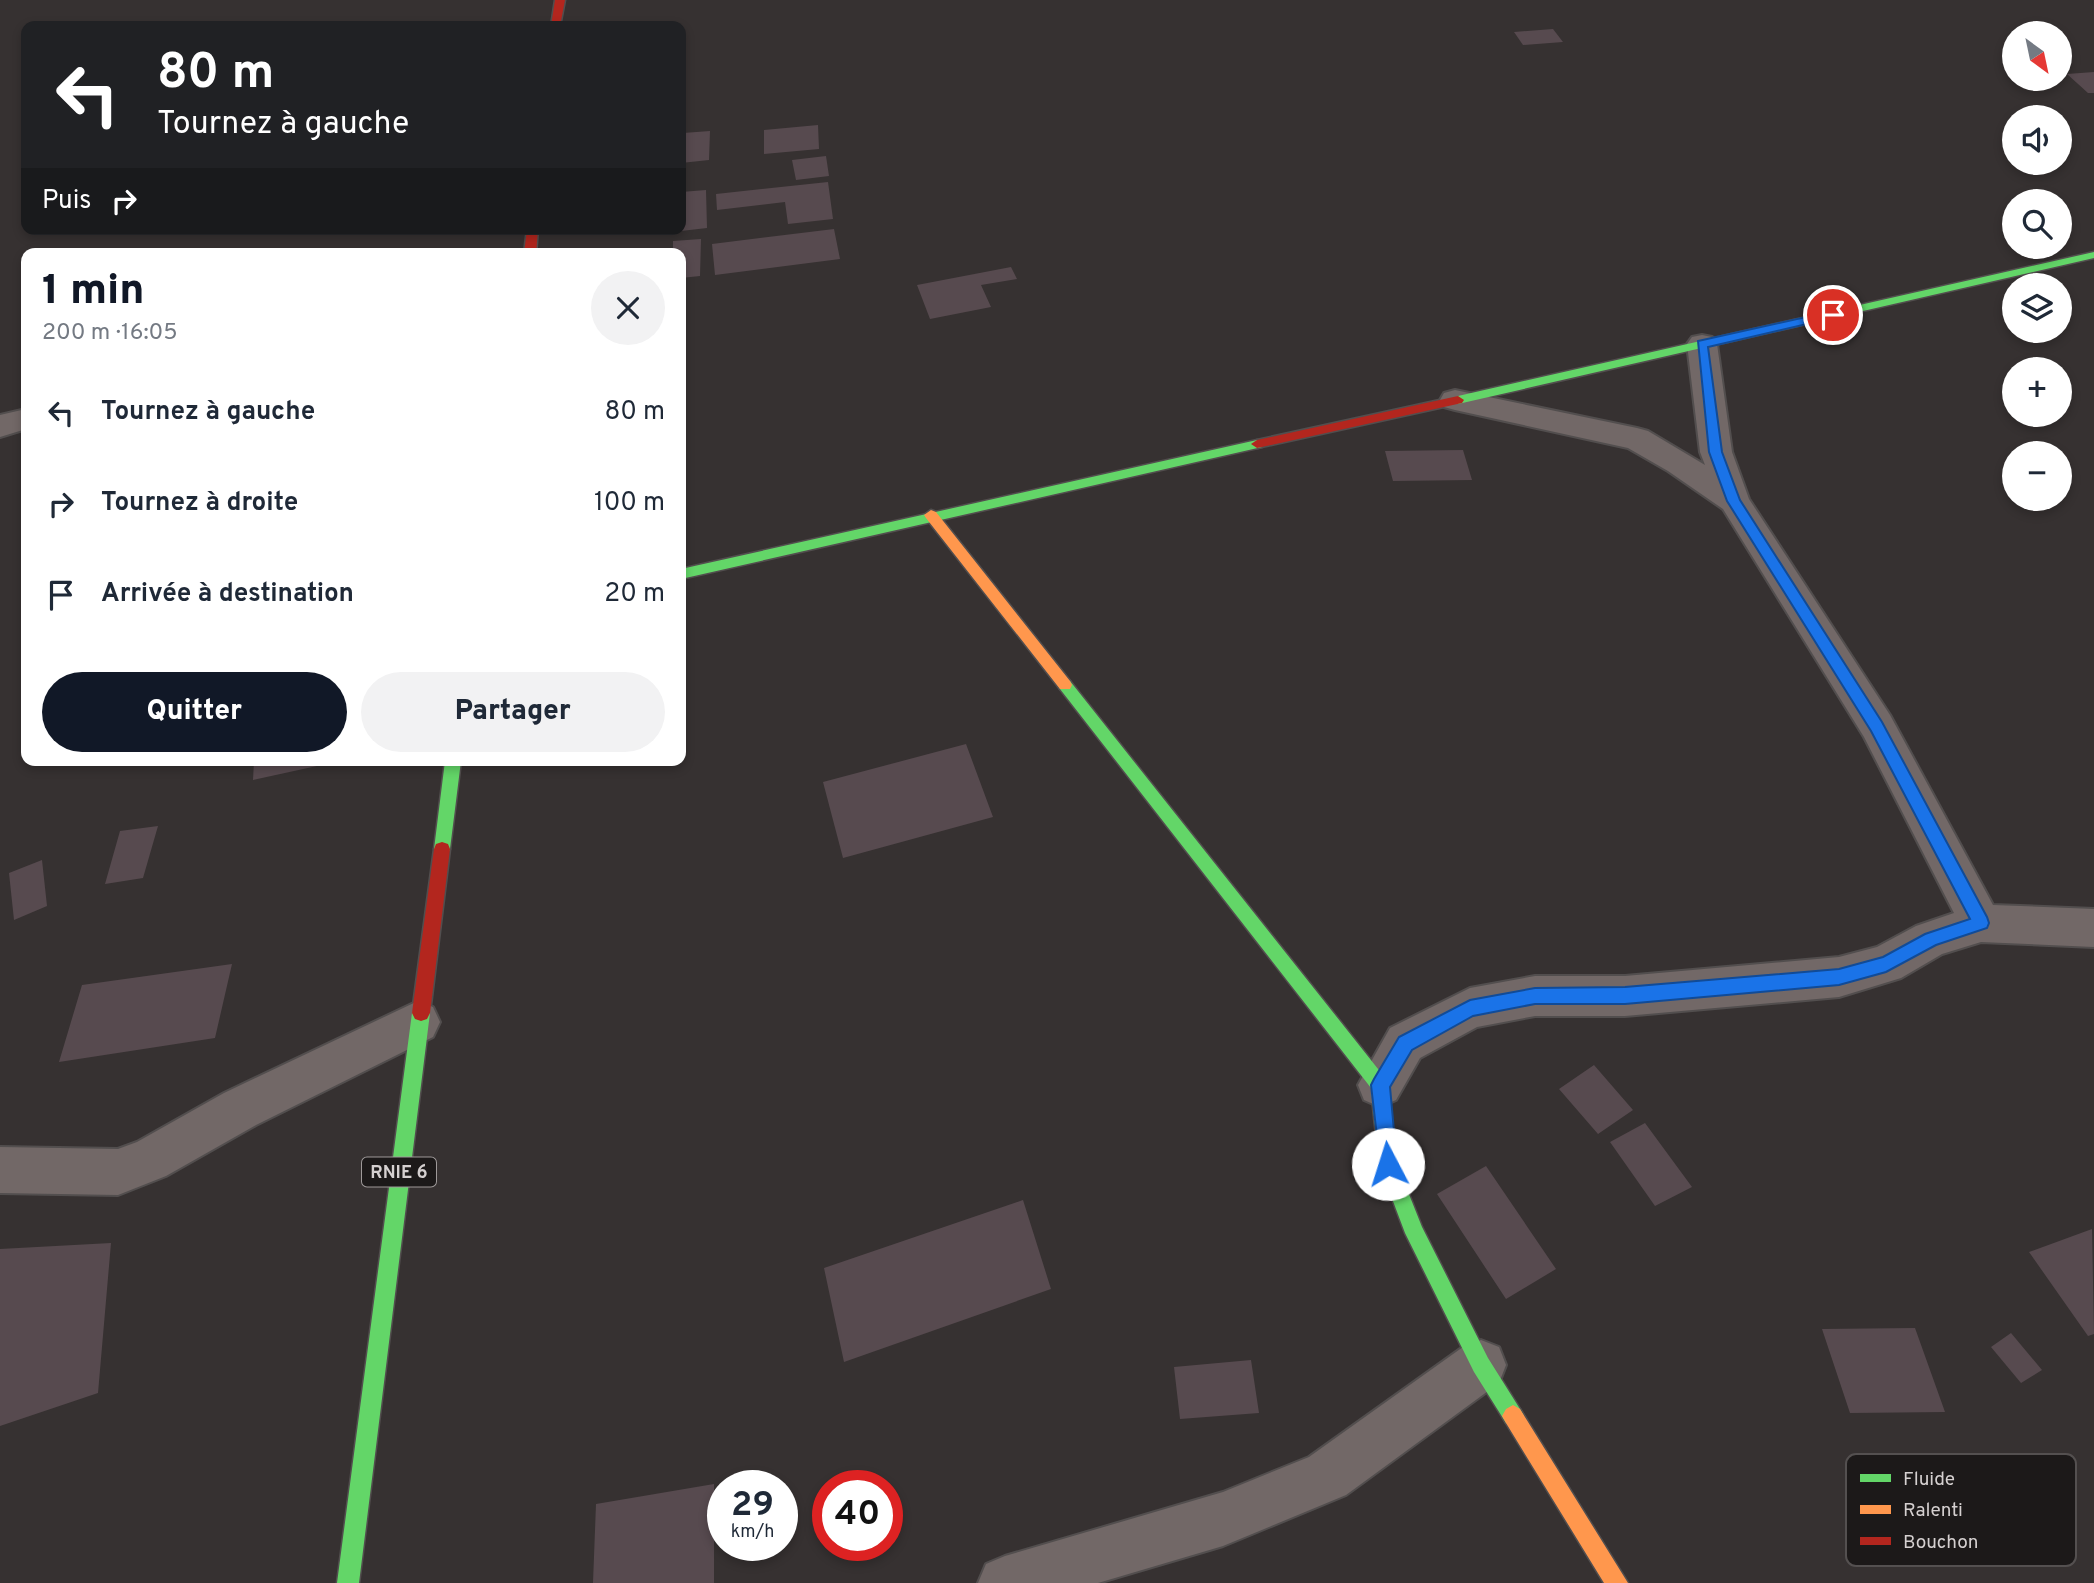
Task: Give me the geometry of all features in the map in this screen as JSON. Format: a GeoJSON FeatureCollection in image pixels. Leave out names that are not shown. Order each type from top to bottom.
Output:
{"type":"FeatureCollection","features":[{"type":"Feature","properties":{"kind":"street"},"geometry":{"type":"LineString","coordinates":[[556,21],[560,0]]}},
{"type":"Feature","properties":{"kind":"street"},"geometry":{"type":"LineString","coordinates":[[686,573],[931,515],[2094,255]]}},
{"type":"Feature","properties":{"kind":"street"},"geometry":{"type":"LineString","coordinates":[[1702,344],[1716,452],[1734,501],[1877,726],[1981,923]]}},
{"type":"Feature","properties":{"kind":"street"},"geometry":{"type":"LineString","coordinates":[[1455,400],[1637,439],[1679,463],[1734,501]]}},
{"type":"Feature","properties":{"kind":"street"},"geometry":{"type":"LineString","coordinates":[[0,426],[21,420]]}},
{"type":"Feature","properties":{"kind":"street"},"geometry":{"type":"LineString","coordinates":[[931,515],[1380,1085],[1388,1164],[1415,1233],[1481,1366],[1617,1583]]}},
{"type":"Feature","properties":{"kind":"street","name":"RNIE 6"},"geometry":{"type":"LineString","coordinates":[[348,1583],[452,766]]}},
{"type":"Feature","properties":{"kind":"street"},"geometry":{"type":"LineString","coordinates":[[1380,1085],[1405,1043],[1470,1009],[1535,996],[1625,996],[1839,977],[1886,964],[1931,939],[1981,923],[2094,928]]}},
{"type":"Feature","properties":{"kind":"street"},"geometry":{"type":"LineString","coordinates":[[0,1170],[118,1172],[150,1160],[240,1109],[418,1022]]}},
{"type":"Feature","properties":{"kind":"street"},"geometry":{"type":"LineString","coordinates":[[1005,1583],[1223,1519],[1327,1476],[1481,1366]]}},
{"type":"Feature","properties":{"kind":"building"},"geometry":{"type":"Polygon","coordinates":[[[1553,29],[1563,42],[1523,45],[1514,32],[1553,29]]]}},
{"type":"Feature","properties":{"kind":"building"},"geometry":{"type":"Polygon","coordinates":[[[2094,72],[2094,93],[2088,93],[2072,79],[2072,74],[2094,72]]]}},
{"type":"Feature","properties":{"kind":"building"},"geometry":{"type":"Polygon","coordinates":[[[818,125],[819,149],[764,154],[764,130],[818,125]]]}},
{"type":"Feature","properties":{"kind":"building"},"geometry":{"type":"Polygon","coordinates":[[[710,131],[709,160],[686,162],[686,133],[710,131]]]}},
{"type":"Feature","properties":{"kind":"building"},"geometry":{"type":"Polygon","coordinates":[[[826,156],[829,176],[796,180],[792,160],[826,156]]]}},
{"type":"Feature","properties":{"kind":"building"},"geometry":{"type":"Polygon","coordinates":[[[828,182],[833,219],[788,224],[785,202],[717,210],[716,194],[828,182]]]}},
{"type":"Feature","properties":{"kind":"building"},"geometry":{"type":"Polygon","coordinates":[[[706,190],[707,228],[686,230],[686,192],[706,190]]]}},
{"type":"Feature","properties":{"kind":"building"},"geometry":{"type":"Polygon","coordinates":[[[834,229],[840,259],[715,275],[712,244],[834,229]]]}},
{"type":"Feature","properties":{"kind":"building"},"geometry":{"type":"Polygon","coordinates":[[[701,239],[700,276],[686,277],[686,248],[673,248],[673,241],[701,239]]]}},
{"type":"Feature","properties":{"kind":"building"},"geometry":{"type":"Polygon","coordinates":[[[1011,267],[1017,279],[981,285],[991,307],[930,319],[917,285],[1011,267]]]}},
{"type":"Feature","properties":{"kind":"building"},"geometry":{"type":"Polygon","coordinates":[[[1463,450],[1472,480],[1393,481],[1385,451],[1463,450]]]}},
{"type":"Feature","properties":{"kind":"building"},"geometry":{"type":"Polygon","coordinates":[[[966,744],[993,817],[843,858],[823,782],[966,744]]]}},
{"type":"Feature","properties":{"kind":"building"},"geometry":{"type":"Polygon","coordinates":[[[254,766],[317,766],[253,780],[254,766]]]}},
{"type":"Feature","properties":{"kind":"building"},"geometry":{"type":"Polygon","coordinates":[[[158,826],[143,878],[105,884],[120,831],[158,826]]]}},
{"type":"Feature","properties":{"kind":"building"},"geometry":{"type":"Polygon","coordinates":[[[42,860],[47,906],[14,920],[9,873],[42,860]]]}},
{"type":"Feature","properties":{"kind":"building"},"geometry":{"type":"Polygon","coordinates":[[[232,964],[215,1038],[59,1062],[82,985],[232,964]]]}},
{"type":"Feature","properties":{"kind":"building"},"geometry":{"type":"Polygon","coordinates":[[[1594,1065],[1633,1110],[1598,1134],[1559,1089],[1594,1065]]]}},
{"type":"Feature","properties":{"kind":"building"},"geometry":{"type":"Polygon","coordinates":[[[1645,1123],[1692,1187],[1655,1206],[1610,1142],[1645,1123]]]}},
{"type":"Feature","properties":{"kind":"building"},"geometry":{"type":"Polygon","coordinates":[[[1486,1166],[1556,1269],[1506,1299],[1437,1194],[1486,1166]]]}},
{"type":"Feature","properties":{"kind":"building"},"geometry":{"type":"Polygon","coordinates":[[[1023,1200],[1051,1289],[844,1362],[824,1268],[1023,1200]]]}},
{"type":"Feature","properties":{"kind":"building"},"geometry":{"type":"Polygon","coordinates":[[[2092,1229],[2094,1334],[2088,1336],[2029,1252],[2092,1229]]]}},
{"type":"Feature","properties":{"kind":"building"},"geometry":{"type":"Polygon","coordinates":[[[111,1243],[98,1393],[0,1426],[0,1249],[111,1243]]]}},
{"type":"Feature","properties":{"kind":"building"},"geometry":{"type":"Polygon","coordinates":[[[1915,1328],[1945,1412],[1850,1413],[1822,1329],[1915,1328]]]}},
{"type":"Feature","properties":{"kind":"building"},"geometry":{"type":"Polygon","coordinates":[[[2011,1333],[2042,1370],[2021,1383],[1991,1347],[2011,1333]]]}},
{"type":"Feature","properties":{"kind":"building"},"geometry":{"type":"Polygon","coordinates":[[[1251,1360],[1259,1413],[1180,1419],[1174,1367],[1251,1360]]]}},
{"type":"Feature","properties":{"kind":"building"},"geometry":{"type":"Polygon","coordinates":[[[707,1485],[707,1561],[714,1561],[714,1583],[593,1583],[596,1504],[707,1485]]]}},
{"type":"Feature","properties":{"kind":"traffic: fast"},"geometry":{"type":"LineString","coordinates":[[1458,400],[2094,255]]}},
{"type":"Feature","properties":{"kind":"traffic: fast"},"geometry":{"type":"LineString","coordinates":[[686,573],[1257,444]]}},
{"type":"Feature","properties":{"kind":"traffic: fast"},"geometry":{"type":"LineString","coordinates":[[1065,685],[1380,1085],[1388,1164],[1415,1233],[1481,1365],[1513,1416]]}},
{"type":"Feature","properties":{"kind":"traffic: fast"},"geometry":{"type":"LineString","coordinates":[[442,849],[452,766]]}},
{"type":"Feature","properties":{"kind":"traffic: fast"},"geometry":{"type":"LineString","coordinates":[[348,1583],[421,1013]]}},
{"type":"Feature","properties":{"kind":"traffic: slow"},"geometry":{"type":"LineString","coordinates":[[931,515],[1065,685]]}},
{"type":"Feature","properties":{"kind":"traffic: slow"},"geometry":{"type":"LineString","coordinates":[[1513,1416],[1617,1583]]}},
{"type":"Feature","properties":{"kind":"traffic: jam"},"geometry":{"type":"LineString","coordinates":[[556,21],[560,0]]}},
{"type":"Feature","properties":{"kind":"traffic: jam"},"geometry":{"type":"LineString","coordinates":[[531,248],[532,235]]}},
{"type":"Feature","properties":{"kind":"traffic: jam"},"geometry":{"type":"LineString","coordinates":[[1257,444],[1458,400]]}},
{"type":"Feature","properties":{"kind":"traffic: jam"},"geometry":{"type":"LineString","coordinates":[[421,1013],[442,849]]}},
{"type":"Feature","properties":{"kind":"route"},"geometry":{"type":"LineString","coordinates":[[1388,1164],[1380,1085],[1405,1043],[1470,1009],[1535,996],[1625,996],[1839,977],[1886,964],[1931,939],[1981,923],[1877,726],[1734,501],[1716,452],[1702,344],[1833,315]]}}]}
